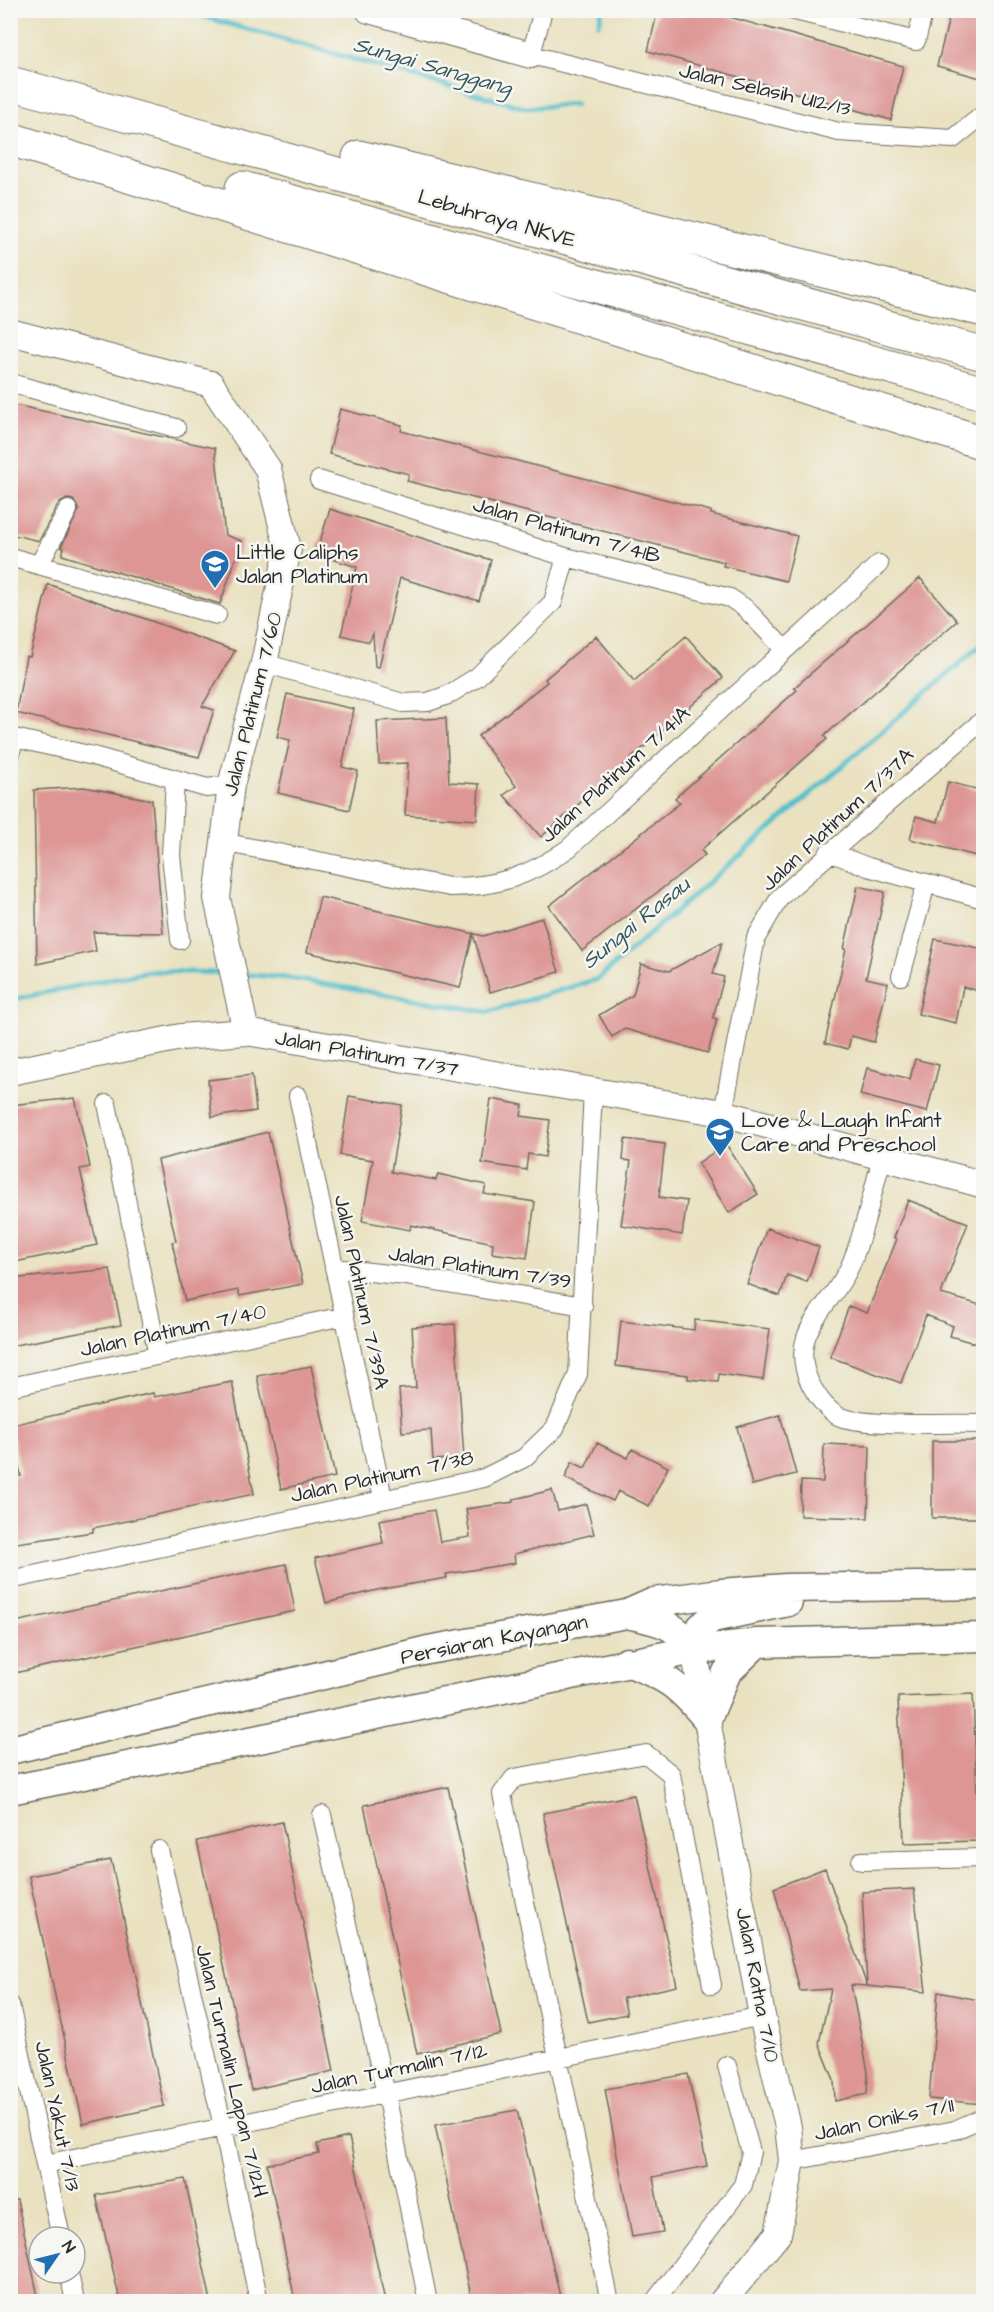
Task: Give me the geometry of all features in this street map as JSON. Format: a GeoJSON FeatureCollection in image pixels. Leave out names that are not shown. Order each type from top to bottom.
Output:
{"type":"FeatureCollection","features":[{"type":"Feature","properties":{"kind":"highway"},"geometry":{"type":"LineString","coordinates":[[10,70],[984,310]]}},
{"type":"Feature","properties":{"kind":"highway","name":"Lebuhraya NKVE"},"geometry":{"type":"LineString","coordinates":[[10,83],[984,354]]}},
{"type":"Feature","properties":{"kind":"highway","name":"Lebuhraya NKVE"},"geometry":{"type":"LineString","coordinates":[[10,124],[984,393]]}},
{"type":"Feature","properties":{"kind":"highway"},"geometry":{"type":"LineString","coordinates":[[10,139],[984,443]]}},
{"type":"Feature","properties":{"kind":"main road","name":"Persiaran Kayangan"},"geometry":{"type":"LineString","coordinates":[[10,1750],[428,1650],[627,1614],[654,1602],[722,1593],[851,1587],[984,1585]]}},
{"type":"Feature","properties":{"kind":"main road"},"geometry":{"type":"LineString","coordinates":[[694,1650],[702,1627],[712,1618],[851,1587]]}},
{"type":"Feature","properties":{"kind":"main road"},"geometry":{"type":"LineString","coordinates":[[627,1614],[666,1623],[678,1630],[694,1650]]}},
{"type":"Feature","properties":{"kind":"main road"},"geometry":{"type":"LineString","coordinates":[[10,1790],[694,1650],[758,1642],[984,1637]]}},
{"type":"Feature","properties":{"kind":"main road"},"geometry":{"type":"LineString","coordinates":[[627,1662],[665,1677],[687,1695],[707,1719],[727,1672],[758,1642]]}},
{"type":"Feature","properties":{"kind":"street"},"geometry":{"type":"LineString","coordinates":[[369,10],[531,55],[543,10]]}},
{"type":"Feature","properties":{"kind":"street"},"geometry":{"type":"LineString","coordinates":[[791,10],[916,41],[924,10]]}},
{"type":"Feature","properties":{"kind":"street","name":"Jalan Selasih U12/13"},"geometry":{"type":"LineString","coordinates":[[531,55],[839,132],[953,139],[984,114]]}},
{"type":"Feature","properties":{"kind":"street","name":"Jalan Platinum 7/60"},"geometry":{"type":"LineString","coordinates":[[10,332],[212,384],[268,470],[288,549],[264,663],[231,785],[222,842],[217,898],[236,995],[246,1032]]}},
{"type":"Feature","properties":{"kind":"street"},"geometry":{"type":"LineString","coordinates":[[10,383],[176,428]]}},
{"type":"Feature","properties":{"kind":"street","name":"Jalan Platinum 7/41B"},"geometry":{"type":"LineString","coordinates":[[319,480],[566,557],[730,598],[745,608],[785,650]]}},
{"type":"Feature","properties":{"kind":"street"},"geometry":{"type":"LineString","coordinates":[[39,565],[69,510]]}},
{"type":"Feature","properties":{"kind":"street"},"geometry":{"type":"LineString","coordinates":[[10,557],[217,615]]}},
{"type":"Feature","properties":{"kind":"street"},"geometry":{"type":"LineString","coordinates":[[264,663],[403,703],[428,702],[448,695],[477,677],[553,602],[566,557]]}},
{"type":"Feature","properties":{"kind":"street","name":"Jalan Platinum 7/41A"},"geometry":{"type":"LineString","coordinates":[[222,842],[450,887],[480,887],[528,874],[569,848],[879,564]]}},
{"type":"Feature","properties":{"kind":"street","name":"Jalan Platinum 7/37A"},"geometry":{"type":"LineString","coordinates":[[723,1113],[756,938],[780,897],[984,719]]}},
{"type":"Feature","properties":{"kind":"street"},"geometry":{"type":"LineString","coordinates":[[10,756],[12,737],[207,788],[231,785]]}},
{"type":"Feature","properties":{"kind":"street"},"geometry":{"type":"LineString","coordinates":[[175,779],[171,855],[180,940]]}},
{"type":"Feature","properties":{"kind":"street"},"geometry":{"type":"LineString","coordinates":[[830,852],[868,867],[984,899]]}},
{"type":"Feature","properties":{"kind":"street"},"geometry":{"type":"LineString","coordinates":[[901,976],[926,884]]}},
{"type":"Feature","properties":{"kind":"street","name":"Jalan Platinum 7/37"},"geometry":{"type":"LineString","coordinates":[[10,1072],[181,1037],[246,1032],[723,1113],[984,1185]]}},
{"type":"Feature","properties":{"kind":"street","name":"Jalan Platinum 7/38"},"geometry":{"type":"LineString","coordinates":[[10,1580],[484,1478],[524,1458],[555,1428],[578,1374],[593,1092]]}},
{"type":"Feature","properties":{"kind":"street","name":"Jalan Platinum 7/39A"},"geometry":{"type":"LineString","coordinates":[[298,1096],[383,1498]]}},
{"type":"Feature","properties":{"kind":"street"},"geometry":{"type":"LineString","coordinates":[[107,1104],[158,1356]]}},
{"type":"Feature","properties":{"kind":"street"},"geometry":{"type":"LineString","coordinates":[[882,1158],[851,1265],[813,1320],[803,1343],[804,1371],[818,1397],[837,1415],[859,1421],[984,1424]]}},
{"type":"Feature","properties":{"kind":"street","name":"Jalan Platinum 7/39"},"geometry":{"type":"LineString","coordinates":[[334,1268],[406,1276],[583,1306]]}},
{"type":"Feature","properties":{"kind":"street","name":"Jalan Platinum 7/40"},"geometry":{"type":"LineString","coordinates":[[10,1387],[344,1316]]}},
{"type":"Feature","properties":{"kind":"street","name":"Jalan Ratna 7/10"},"geometry":{"type":"LineString","coordinates":[[694,1650],[762,2016],[788,2127],[792,2161],[778,2234],[722,2301]]}},
{"type":"Feature","properties":{"kind":"street"},"geometry":{"type":"LineString","coordinates":[[610,2301],[502,1794],[514,1778],[646,1754],[671,1774],[712,1985]]}},
{"type":"Feature","properties":{"kind":"street"},"geometry":{"type":"LineString","coordinates":[[322,1815],[386,2094],[428,2301]]}},
{"type":"Feature","properties":{"kind":"street","name":"Jalan Turmalin Lapan 7/12H"},"geometry":{"type":"LineString","coordinates":[[159,1850],[223,2127],[259,2301]]}},
{"type":"Feature","properties":{"kind":"street"},"geometry":{"type":"LineString","coordinates":[[861,1861],[984,1858]]}},
{"type":"Feature","properties":{"kind":"street","name":"Jalan Yakut 7/13"},"geometry":{"type":"LineString","coordinates":[[10,2005],[58,2225]]}},
{"type":"Feature","properties":{"kind":"street","name":"Jalan Turmalin 7/12"},"geometry":{"type":"LineString","coordinates":[[45,2164],[762,2016]]}},
{"type":"Feature","properties":{"kind":"street"},"geometry":{"type":"LineString","coordinates":[[654,2301],[743,2185],[751,2152],[727,2066]]}},
{"type":"Feature","properties":{"kind":"street","name":"Jalan Oniks 7/11"},"geometry":{"type":"LineString","coordinates":[[792,2161],[955,2130],[984,2117]]}},
{"type":"Feature","properties":{"kind":"street"},"geometry":{"type":"LineString","coordinates":[[72,2285],[75,2301]]}},
{"type":"Feature","properties":{"kind":"building"},"geometry":{"type":"Polygon","coordinates":[[[658,10],[705,10],[903,66],[891,120],[648,51],[658,10]]]}},
{"type":"Feature","properties":{"kind":"building"},"geometry":{"type":"Polygon","coordinates":[[[951,10],[984,10],[984,79],[937,66],[951,10]]]}},
{"type":"Feature","properties":{"kind":"building"},"geometry":{"type":"Polygon","coordinates":[[[10,404],[215,448],[225,535],[242,541],[220,604],[62,555],[64,548],[61,547],[79,510],[73,500],[67,499],[58,504],[39,541],[10,534],[10,404]]]}},
{"type":"Feature","properties":{"kind":"building"},"geometry":{"type":"Polygon","coordinates":[[[340,409],[402,425],[401,431],[711,511],[711,514],[797,536],[786,581],[723,566],[724,562],[407,481],[409,474],[329,454],[340,409]]]}},
{"type":"Feature","properties":{"kind":"building"},"geometry":{"type":"Polygon","coordinates":[[[330,509],[491,560],[479,601],[400,578],[379,667],[375,667],[373,634],[369,642],[341,635],[357,567],[316,554],[330,509]]]}},
{"type":"Feature","properties":{"kind":"building"},"geometry":{"type":"Polygon","coordinates":[[[920,578],[957,621],[824,736],[827,739],[701,850],[705,855],[582,951],[549,906],[680,803],[675,798],[797,690],[794,688],[920,578]]]}},
{"type":"Feature","properties":{"kind":"building"},"geometry":{"type":"Polygon","coordinates":[[[48,584],[235,651],[202,706],[214,710],[199,757],[16,713],[26,656],[30,657],[48,584]]]}},
{"type":"Feature","properties":{"kind":"building"},"geometry":{"type":"Polygon","coordinates":[[[596,636],[634,681],[686,636],[723,678],[541,837],[504,795],[516,786],[478,736],[547,682],[545,679],[596,636]]]}},
{"type":"Feature","properties":{"kind":"building"},"geometry":{"type":"Polygon","coordinates":[[[287,694],[354,709],[342,767],[358,771],[349,810],[278,793],[290,740],[277,737],[287,694]]]}},
{"type":"Feature","properties":{"kind":"building"},"geometry":{"type":"Polygon","coordinates":[[[446,718],[449,782],[479,784],[477,820],[405,815],[408,763],[379,764],[377,721],[446,718]]]}},
{"type":"Feature","properties":{"kind":"building"},"geometry":{"type":"Polygon","coordinates":[[[948,782],[984,791],[984,858],[910,839],[916,816],[938,822],[948,782]]]}},
{"type":"Feature","properties":{"kind":"building"},"geometry":{"type":"Polygon","coordinates":[[[84,787],[152,800],[163,933],[93,932],[96,951],[37,964],[34,790],[84,787]]]}},
{"type":"Feature","properties":{"kind":"building"},"geometry":{"type":"Polygon","coordinates":[[[858,886],[885,892],[866,978],[888,983],[874,1042],[851,1036],[848,1049],[825,1043],[858,886]]]}},
{"type":"Feature","properties":{"kind":"building"},"geometry":{"type":"Polygon","coordinates":[[[320,897],[483,936],[542,918],[559,972],[490,992],[473,934],[460,988],[307,952],[320,897]]]}},
{"type":"Feature","properties":{"kind":"building"},"geometry":{"type":"Polygon","coordinates":[[[935,939],[984,949],[984,974],[980,991],[963,987],[956,1023],[918,1014],[935,939]]]}},
{"type":"Feature","properties":{"kind":"building"},"geometry":{"type":"Polygon","coordinates":[[[722,942],[713,974],[724,977],[713,1018],[717,1019],[708,1053],[625,1029],[612,1037],[599,1015],[633,995],[641,964],[669,971],[722,942]]]}},
{"type":"Feature","properties":{"kind":"building"},"geometry":{"type":"Polygon","coordinates":[[[915,1059],[939,1065],[927,1112],[860,1095],[867,1068],[910,1079],[915,1059]]]}},
{"type":"Feature","properties":{"kind":"building"},"geometry":{"type":"Polygon","coordinates":[[[252,1075],[256,1111],[212,1117],[208,1080],[252,1075]]]}},
{"type":"Feature","properties":{"kind":"building"},"geometry":{"type":"Polygon","coordinates":[[[349,1096],[402,1105],[391,1172],[436,1180],[438,1174],[486,1185],[484,1194],[535,1202],[527,1258],[492,1253],[493,1243],[411,1225],[410,1230],[362,1221],[373,1160],[340,1155],[349,1096]]]}},
{"type":"Feature","properties":{"kind":"building"},"geometry":{"type":"Polygon","coordinates":[[[75,1098],[90,1167],[80,1169],[97,1245],[10,1263],[10,1105],[75,1098]]]}},
{"type":"Feature","properties":{"kind":"building"},"geometry":{"type":"Polygon","coordinates":[[[491,1099],[523,1105],[521,1116],[550,1120],[545,1157],[528,1154],[526,1170],[482,1163],[491,1099]]]}},
{"type":"Feature","properties":{"kind":"building"},"geometry":{"type":"Polygon","coordinates":[[[268,1132],[303,1284],[240,1296],[238,1290],[185,1301],[172,1242],[176,1241],[158,1160],[268,1132]]]}},
{"type":"Feature","properties":{"kind":"building"},"geometry":{"type":"Polygon","coordinates":[[[625,1139],[665,1144],[659,1197],[687,1201],[682,1235],[621,1225],[631,1161],[623,1160],[625,1139]]]}},
{"type":"Feature","properties":{"kind":"building"},"geometry":{"type":"Polygon","coordinates":[[[726,1144],[758,1194],[729,1213],[698,1163],[726,1144]]]}},
{"type":"Feature","properties":{"kind":"building"},"geometry":{"type":"Polygon","coordinates":[[[908,1200],[968,1223],[941,1294],[984,1306],[984,1346],[950,1336],[953,1326],[926,1315],[901,1383],[830,1357],[849,1306],[867,1313],[897,1239],[894,1238],[908,1200]]]}},
{"type":"Feature","properties":{"kind":"building"},"geometry":{"type":"Polygon","coordinates":[[[767,1228],[819,1247],[807,1282],[787,1275],[780,1296],[747,1284],[767,1228]]]}},
{"type":"Feature","properties":{"kind":"building"},"geometry":{"type":"Polygon","coordinates":[[[110,1269],[121,1325],[10,1346],[10,1279],[110,1269]]]}},
{"type":"Feature","properties":{"kind":"building"},"geometry":{"type":"Polygon","coordinates":[[[695,1320],[770,1329],[763,1380],[719,1374],[718,1382],[688,1379],[688,1375],[616,1366],[621,1321],[694,1330],[695,1320]]]}},
{"type":"Feature","properties":{"kind":"building"},"geometry":{"type":"Polygon","coordinates":[[[455,1324],[464,1458],[433,1460],[431,1430],[402,1432],[399,1389],[416,1388],[412,1327],[455,1324]]]}},
{"type":"Feature","properties":{"kind":"building"},"geometry":{"type":"Polygon","coordinates":[[[311,1366],[335,1477],[281,1489],[257,1376],[311,1366]]]}},
{"type":"Feature","properties":{"kind":"building"},"geometry":{"type":"Polygon","coordinates":[[[232,1382],[254,1494],[93,1528],[93,1532],[10,1544],[10,1477],[21,1476],[11,1425],[153,1393],[154,1397],[232,1382]]]}},
{"type":"Feature","properties":{"kind":"building"},"geometry":{"type":"Polygon","coordinates":[[[780,1415],[796,1474],[752,1485],[737,1427],[780,1415]]]}},
{"type":"Feature","properties":{"kind":"building"},"geometry":{"type":"Polygon","coordinates":[[[932,1441],[984,1441],[984,1518],[932,1518],[932,1441]]]}},
{"type":"Feature","properties":{"kind":"building"},"geometry":{"type":"Polygon","coordinates":[[[597,1443],[628,1458],[632,1449],[668,1467],[649,1506],[618,1491],[613,1501],[565,1478],[572,1462],[585,1468],[597,1443]]]}},
{"type":"Feature","properties":{"kind":"building"},"geometry":{"type":"Polygon","coordinates":[[[824,1444],[870,1446],[868,1518],[800,1516],[801,1481],[823,1482],[824,1444]]]}},
{"type":"Feature","properties":{"kind":"building"},"geometry":{"type":"Polygon","coordinates":[[[552,1490],[558,1511],[586,1504],[594,1534],[514,1554],[515,1563],[446,1574],[447,1578],[377,1590],[326,1603],[315,1558],[383,1543],[379,1520],[434,1510],[440,1542],[470,1537],[466,1509],[514,1502],[514,1499],[552,1490]]]}},
{"type":"Feature","properties":{"kind":"building"},"geometry":{"type":"Polygon","coordinates":[[[286,1564],[295,1611],[10,1674],[10,1623],[286,1564]]]}},
{"type":"Feature","properties":{"kind":"building"},"geometry":{"type":"Polygon","coordinates":[[[973,1694],[979,1841],[904,1843],[898,1697],[973,1694]]]}},
{"type":"Feature","properties":{"kind":"building"},"geometry":{"type":"Polygon","coordinates":[[[448,1787],[501,2034],[417,2054],[364,1805],[448,1787]]]}},
{"type":"Feature","properties":{"kind":"building"},"geometry":{"type":"Polygon","coordinates":[[[634,1795],[677,1986],[623,1998],[627,2014],[588,2022],[543,1813],[634,1795]]]}},
{"type":"Feature","properties":{"kind":"building"},"geometry":{"type":"Polygon","coordinates":[[[282,1822],[334,2071],[251,2090],[197,1841],[282,1822]]]}},
{"type":"Feature","properties":{"kind":"building"},"geometry":{"type":"Polygon","coordinates":[[[111,1860],[164,2106],[83,2124],[29,1876],[111,1860]]]}},
{"type":"Feature","properties":{"kind":"building"},"geometry":{"type":"Polygon","coordinates":[[[825,1868],[867,1986],[851,1985],[868,2072],[867,2094],[835,2101],[834,2080],[819,2043],[831,1989],[800,1991],[774,1888],[825,1868]]]}},
{"type":"Feature","properties":{"kind":"building"},"geometry":{"type":"Polygon","coordinates":[[[914,1889],[926,1992],[867,1986],[862,1892],[914,1889]]]}},
{"type":"Feature","properties":{"kind":"building"},"geometry":{"type":"Polygon","coordinates":[[[938,1992],[984,2001],[983,2104],[929,2099],[938,1992]]]}},
{"type":"Feature","properties":{"kind":"building"},"geometry":{"type":"Polygon","coordinates":[[[688,2074],[707,2166],[653,2177],[663,2232],[632,2237],[605,2089],[688,2074]]]}},
{"type":"Feature","properties":{"kind":"building"},"geometry":{"type":"Polygon","coordinates":[[[517,2110],[561,2301],[472,2301],[435,2125],[517,2110]]]}},
{"type":"Feature","properties":{"kind":"building"},"geometry":{"type":"Polygon","coordinates":[[[349,2137],[385,2301],[295,2301],[267,2164],[319,2154],[317,2144],[349,2137]]]}},
{"type":"Feature","properties":{"kind":"building"},"geometry":{"type":"Polygon","coordinates":[[[185,2179],[211,2301],[120,2301],[96,2195],[185,2179]]]}},
{"type":"Feature","properties":{"kind":"building"},"geometry":{"type":"Polygon","coordinates":[[[10,2200],[17,2200],[27,2246],[27,2285],[36,2285],[39,2301],[10,2301],[10,2200]]]}},
{"type":"Feature","properties":{"kind":"waterway","name":"Sungai Sanggang"},"geometry":{"type":"LineString","coordinates":[[180,10],[526,108],[576,104]]}},
{"type":"Feature","properties":{"kind":"waterway","name":"Sungai Sanggang"},"geometry":{"type":"LineString","coordinates":[[599,24],[602,10]]}},
{"type":"Feature","properties":{"kind":"waterway","name":"Sungai Rasau"},"geometry":{"type":"LineString","coordinates":[[241,974],[288,978],[488,1012],[598,979],[984,642]]}},
{"type":"Feature","properties":{"kind":"waterway","name":"Sungai Rasau"},"geometry":{"type":"LineString","coordinates":[[10,1000],[149,971],[226,973]]}},
{"type":"Feature","properties":{"kind":"place","name":"Little Caliphs Jalan Platinum"},"geometry":{"type":"Point","coordinates":[215,590]}},
{"type":"Feature","properties":{"kind":"place","name":"Love & Laugh Infant Care and Preschool"},"geometry":{"type":"Point","coordinates":[720,1158]}}]}
